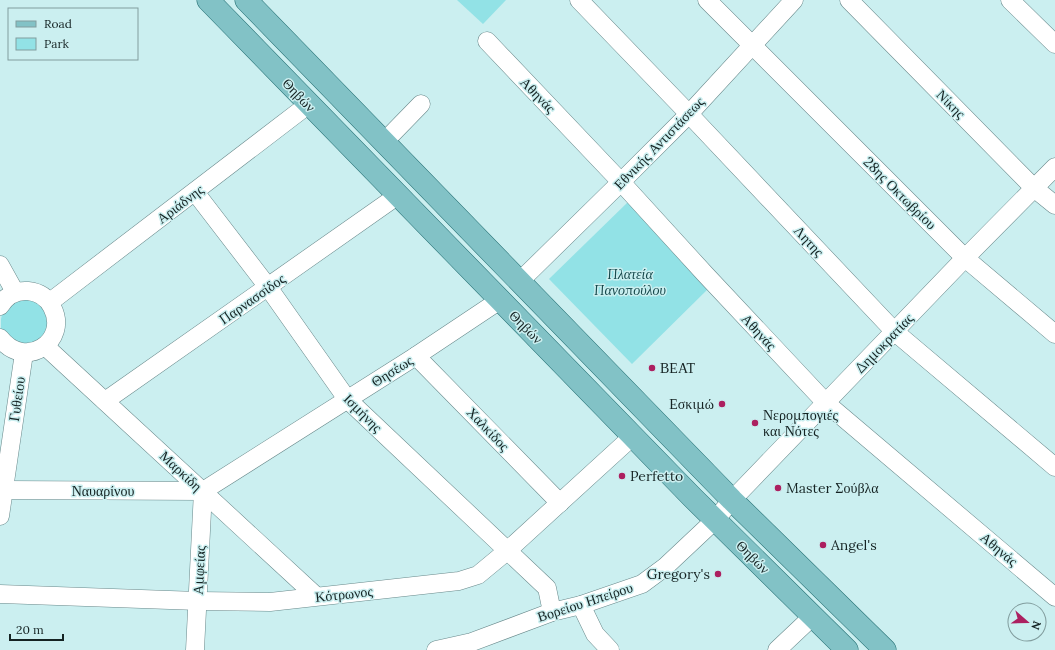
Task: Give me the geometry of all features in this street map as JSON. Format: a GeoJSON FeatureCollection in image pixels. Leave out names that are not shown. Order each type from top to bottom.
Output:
{"type":"FeatureCollection","features":[{"type":"Feature","properties":{"kind":"main road","name":"Θηβών"},"geometry":{"type":"LineString","coordinates":[[208,0],[397,196],[715,520],[846,650]]}},
{"type":"Feature","properties":{"kind":"main road","name":"Θηβών"},"geometry":{"type":"LineString","coordinates":[[253,2],[384,142],[732,500],[885,650]]}},
{"type":"Feature","properties":{"kind":"street","name":"Λητης"},"geometry":{"type":"LineString","coordinates":[[579,0],[895,332],[1055,467]]}},
{"type":"Feature","properties":{"kind":"street","name":"28ης Οκτωβρίου"},"geometry":{"type":"LineString","coordinates":[[707,0],[965,258],[1055,334]]}},
{"type":"Feature","properties":{"kind":"street","name":"Εθνικής Αντιστάσεως"},"geometry":{"type":"LineString","coordinates":[[520,281],[689,114],[794,0]]}},
{"type":"Feature","properties":{"kind":"street","name":"Νίκης"},"geometry":{"type":"LineString","coordinates":[[849,0],[1034,188],[1055,205]]}},
{"type":"Feature","properties":{"kind":"street"},"geometry":{"type":"LineString","coordinates":[[1010,0],[1055,44]]}},
{"type":"Feature","properties":{"kind":"street","name":"Αθηνάς"},"geometry":{"type":"LineString","coordinates":[[487,41],[621,182],[826,403],[1055,597]]}},
{"type":"Feature","properties":{"kind":"street","name":"Αριάδνης"},"geometry":{"type":"LineString","coordinates":[[50,302],[309,104]]}},
{"type":"Feature","properties":{"kind":"street"},"geometry":{"type":"LineString","coordinates":[[384,142],[421,104]]}},
{"type":"Feature","properties":{"kind":"street","name":"Δημοκρατίας"},"geometry":{"type":"LineString","coordinates":[[715,520],[732,500],[965,258],[1055,167]]}},
{"type":"Feature","properties":{"kind":"street","name":"Ισμήνης"},"geometry":{"type":"LineString","coordinates":[[195,192],[268,288],[347,399],[547,588],[552,612]]}},
{"type":"Feature","properties":{"kind":"street","name":"Παρνασσίδος"},"geometry":{"type":"LineString","coordinates":[[105,401],[397,196]]}},
{"type":"Feature","properties":{"kind":"street"},"geometry":{"type":"LineString","coordinates":[[0,265],[14,292]]}},
{"type":"Feature","properties":{"kind":"street"},"geometry":{"type":"LineString","coordinates":[[0,306],[4,299],[14,292],[24,290],[33,291],[43,296],[50,302],[55,312],[57,324],[54,333],[45,346],[34,351],[24,353],[15,351],[6,345],[0,338]]}},
{"type":"Feature","properties":{"kind":"street","name":"Θησέως"},"geometry":{"type":"LineString","coordinates":[[203,491],[416,356],[500,300]]}},
{"type":"Feature","properties":{"kind":"street","name":"Μαρκίδη"},"geometry":{"type":"LineString","coordinates":[[45,346],[316,596]]}},
{"type":"Feature","properties":{"kind":"street","name":"Γυθείου"},"geometry":{"type":"LineString","coordinates":[[0,516],[24,353]]}},
{"type":"Feature","properties":{"kind":"street","name":"Χαλκίδος"},"geometry":{"type":"LineString","coordinates":[[416,356],[560,503]]}},
{"type":"Feature","properties":{"kind":"street","name":"Κότρωνος"},"geometry":{"type":"LineString","coordinates":[[0,594],[270,602],[458,581],[478,575],[507,551],[633,436]]}},
{"type":"Feature","properties":{"kind":"street","name":"Ναυαρίνου"},"geometry":{"type":"LineString","coordinates":[[4,490],[203,491]]}},
{"type":"Feature","properties":{"kind":"street","name":"Αμφείας"},"geometry":{"type":"LineString","coordinates":[[195,650],[203,491]]}},
{"type":"Feature","properties":{"kind":"street","name":"Βορείου Ηπείρου"},"geometry":{"type":"LineString","coordinates":[[436,650],[472,646],[552,612],[580,605],[642,584],[664,567],[715,520]]}},
{"type":"Feature","properties":{"kind":"street"},"geometry":{"type":"LineString","coordinates":[[580,605],[595,634],[610,650]]}},
{"type":"Feature","properties":{"kind":"street"},"geometry":{"type":"LineString","coordinates":[[777,650],[812,616]]}},
{"type":"Feature","properties":{"kind":"green space"},"geometry":{"type":"Polygon","coordinates":[[[457,0],[506,0],[483,24],[457,0]]]}},
{"type":"Feature","properties":{"kind":"green space","name":"Πλατεία Πανοπούλου"},"geometry":{"type":"Polygon","coordinates":[[[629,201],[711,286],[632,364],[549,279],[629,201]]]}},
{"type":"Feature","properties":{"kind":"green space"},"geometry":{"type":"Polygon","coordinates":[[[33,297],[50,314],[47,337],[26,348],[5,336],[1,328],[1,319],[3,311],[16,299],[33,297]]]}},
{"type":"Feature","properties":{"kind":"place","name":"ΒΕΑΤ"},"geometry":{"type":"Point","coordinates":[652,368]}},
{"type":"Feature","properties":{"kind":"place","name":"Εσκιμώ"},"geometry":{"type":"Point","coordinates":[722,404]}},
{"type":"Feature","properties":{"kind":"place","name":"Νερομπογιές και Νότες"},"geometry":{"type":"Point","coordinates":[755,423]}},
{"type":"Feature","properties":{"kind":"place","name":"Perfetto"},"geometry":{"type":"Point","coordinates":[622,476]}},
{"type":"Feature","properties":{"kind":"place","name":"Master Σούβλα"},"geometry":{"type":"Point","coordinates":[778,488]}},
{"type":"Feature","properties":{"kind":"place","name":"Angel's"},"geometry":{"type":"Point","coordinates":[823,545]}},
{"type":"Feature","properties":{"kind":"place","name":"Gregory's"},"geometry":{"type":"Point","coordinates":[718,574]}}]}
